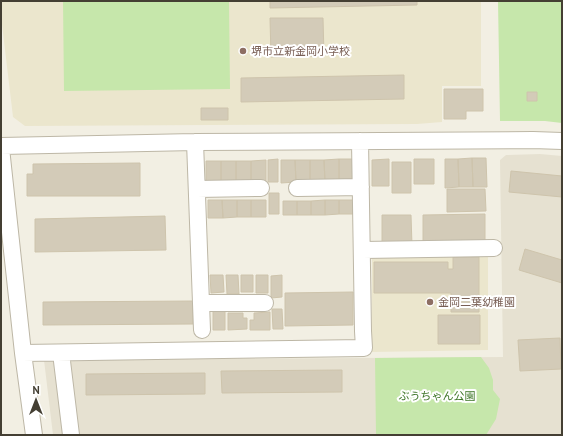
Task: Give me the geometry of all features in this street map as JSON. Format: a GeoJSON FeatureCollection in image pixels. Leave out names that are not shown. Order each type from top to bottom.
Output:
{"type":"FeatureCollection","features":[{"type":"Feature","properties":{"kind":"street"},"geometry":{"type":"LineString","coordinates":[[23,353],[364,348],[360,141]]}},
{"type":"Feature","properties":{"kind":"street"},"geometry":{"type":"LineString","coordinates":[[34,435],[23,353],[1,147],[195,142],[562,141]]}},
{"type":"Feature","properties":{"kind":"street"},"geometry":{"type":"LineString","coordinates":[[195,142],[202,330]]}},
{"type":"Feature","properties":{"kind":"street"},"geometry":{"type":"LineString","coordinates":[[297,188],[361,187]]}},
{"type":"Feature","properties":{"kind":"street"},"geometry":{"type":"LineString","coordinates":[[197,189],[260,188]]}},
{"type":"Feature","properties":{"kind":"street"},"geometry":{"type":"LineString","coordinates":[[362,250],[494,248]]}},
{"type":"Feature","properties":{"kind":"street"},"geometry":{"type":"LineString","coordinates":[[201,303],[266,303]]}},
{"type":"Feature","properties":{"kind":"street"},"geometry":{"type":"LineString","coordinates":[[61,353],[71,435]]}},
{"type":"Feature","properties":{"kind":"shaded area","name":"堺市立新金岡小学校"},"geometry":{"type":"Polygon","coordinates":[[[1,1],[481,1],[481,86],[442,86],[442,122],[417,124],[25,126],[13,117],[1,16],[1,1]]]}},
{"type":"Feature","properties":{"kind":"shaded area"},"geometry":{"type":"Polygon","coordinates":[[[540,154],[562,156],[562,435],[53,435],[44,360],[503,357],[500,160],[506,155],[540,154]]]}},
{"type":"Feature","properties":{"kind":"shaded area","name":"金岡二葉幼稚園"},"geometry":{"type":"Polygon","coordinates":[[[488,253],[488,350],[372,352],[372,254],[488,253]]]}},
{"type":"Feature","properties":{"kind":"green space"},"geometry":{"type":"Polygon","coordinates":[[[63,1],[229,1],[230,89],[64,91],[63,1]]]}},
{"type":"Feature","properties":{"kind":"green space"},"geometry":{"type":"Polygon","coordinates":[[[498,1],[562,1],[562,123],[545,121],[500,121],[498,1]]]}},
{"type":"Feature","properties":{"kind":"green space","name":"ぶうちゃん公園"},"geometry":{"type":"Polygon","coordinates":[[[481,357],[489,368],[493,380],[493,390],[500,399],[496,419],[486,435],[376,435],[375,358],[481,357]]]}},
{"type":"Feature","properties":{"kind":"building"},"geometry":{"type":"Polygon","coordinates":[[[270,1],[417,1],[417,5],[270,8],[270,1]]]}},
{"type":"Feature","properties":{"kind":"building"},"geometry":{"type":"Polygon","coordinates":[[[270,18],[323,18],[324,56],[271,57],[270,18]]]}},
{"type":"Feature","properties":{"kind":"building"},"geometry":{"type":"Polygon","coordinates":[[[404,75],[404,99],[241,102],[241,78],[404,75]]]}},
{"type":"Feature","properties":{"kind":"building"},"geometry":{"type":"Polygon","coordinates":[[[444,89],[483,89],[483,111],[466,111],[466,119],[444,119],[444,89]]]}},
{"type":"Feature","properties":{"kind":"building"},"geometry":{"type":"Polygon","coordinates":[[[527,92],[537,92],[537,101],[527,101],[527,92]]]}},
{"type":"Feature","properties":{"kind":"building"},"geometry":{"type":"Polygon","coordinates":[[[201,108],[228,108],[228,120],[201,120],[201,108]]]}},
{"type":"Feature","properties":{"kind":"building"},"geometry":{"type":"Polygon","coordinates":[[[472,158],[486,158],[487,187],[473,187],[472,158]]]}},
{"type":"Feature","properties":{"kind":"building"},"geometry":{"type":"Polygon","coordinates":[[[472,158],[473,187],[459,187],[458,159],[472,158]]]}},
{"type":"Feature","properties":{"kind":"building"},"geometry":{"type":"Polygon","coordinates":[[[278,159],[278,182],[268,182],[268,160],[278,159]]]}},
{"type":"Feature","properties":{"kind":"building"},"geometry":{"type":"Polygon","coordinates":[[[339,159],[353,159],[354,181],[339,182],[339,159]]]}},
{"type":"Feature","properties":{"kind":"building"},"geometry":{"type":"Polygon","coordinates":[[[339,159],[339,182],[325,182],[324,160],[339,159]]]}},
{"type":"Feature","properties":{"kind":"building"},"geometry":{"type":"Polygon","coordinates":[[[389,159],[389,186],[372,186],[372,160],[389,159]]]}},
{"type":"Feature","properties":{"kind":"building"},"geometry":{"type":"Polygon","coordinates":[[[414,159],[434,159],[434,184],[414,184],[414,159]]]}},
{"type":"Feature","properties":{"kind":"building"},"geometry":{"type":"Polygon","coordinates":[[[445,159],[458,159],[459,187],[445,188],[445,159]]]}},
{"type":"Feature","properties":{"kind":"building"},"geometry":{"type":"Polygon","coordinates":[[[266,160],[266,181],[251,181],[251,161],[266,160]]]}},
{"type":"Feature","properties":{"kind":"building"},"geometry":{"type":"Polygon","coordinates":[[[281,160],[295,160],[296,182],[281,183],[281,160]]]}},
{"type":"Feature","properties":{"kind":"building"},"geometry":{"type":"Polygon","coordinates":[[[295,160],[310,160],[310,182],[296,182],[295,160]]]}},
{"type":"Feature","properties":{"kind":"building"},"geometry":{"type":"Polygon","coordinates":[[[310,160],[324,160],[325,182],[310,182],[310,160]]]}},
{"type":"Feature","properties":{"kind":"building"},"geometry":{"type":"Polygon","coordinates":[[[206,161],[221,161],[221,181],[206,182],[206,161]]]}},
{"type":"Feature","properties":{"kind":"building"},"geometry":{"type":"Polygon","coordinates":[[[221,161],[236,161],[236,181],[221,181],[221,161]]]}},
{"type":"Feature","properties":{"kind":"building"},"geometry":{"type":"Polygon","coordinates":[[[236,161],[251,161],[251,181],[236,181],[236,161]]]}},
{"type":"Feature","properties":{"kind":"building"},"geometry":{"type":"Polygon","coordinates":[[[392,162],[411,162],[411,193],[392,193],[392,162]]]}},
{"type":"Feature","properties":{"kind":"building"},"geometry":{"type":"Polygon","coordinates":[[[140,163],[140,196],[27,196],[27,174],[33,174],[33,164],[140,163]]]}},
{"type":"Feature","properties":{"kind":"building"},"geometry":{"type":"Polygon","coordinates":[[[511,171],[562,176],[562,197],[509,192],[511,171]]]}},
{"type":"Feature","properties":{"kind":"building"},"geometry":{"type":"Polygon","coordinates":[[[447,189],[485,189],[486,211],[447,212],[447,189]]]}},
{"type":"Feature","properties":{"kind":"building"},"geometry":{"type":"Polygon","coordinates":[[[269,193],[279,193],[279,214],[269,214],[269,193]]]}},
{"type":"Feature","properties":{"kind":"building"},"geometry":{"type":"Polygon","coordinates":[[[208,200],[222,200],[223,218],[208,218],[208,200]]]}},
{"type":"Feature","properties":{"kind":"building"},"geometry":{"type":"Polygon","coordinates":[[[222,200],[237,200],[237,217],[223,218],[222,200]]]}},
{"type":"Feature","properties":{"kind":"building"},"geometry":{"type":"Polygon","coordinates":[[[237,200],[251,200],[251,217],[237,217],[237,200]]]}},
{"type":"Feature","properties":{"kind":"building"},"geometry":{"type":"Polygon","coordinates":[[[251,200],[266,200],[266,217],[251,217],[251,200]]]}},
{"type":"Feature","properties":{"kind":"building"},"geometry":{"type":"Polygon","coordinates":[[[325,200],[325,215],[311,215],[311,201],[325,200]]]}},
{"type":"Feature","properties":{"kind":"building"},"geometry":{"type":"Polygon","coordinates":[[[325,200],[339,200],[339,214],[325,215],[325,200]]]}},
{"type":"Feature","properties":{"kind":"building"},"geometry":{"type":"Polygon","coordinates":[[[339,200],[353,200],[353,214],[339,214],[339,200]]]}},
{"type":"Feature","properties":{"kind":"building"},"geometry":{"type":"Polygon","coordinates":[[[283,201],[297,201],[297,215],[283,215],[283,201]]]}},
{"type":"Feature","properties":{"kind":"building"},"geometry":{"type":"Polygon","coordinates":[[[297,201],[311,201],[311,215],[297,215],[297,201]]]}},
{"type":"Feature","properties":{"kind":"building"},"geometry":{"type":"Polygon","coordinates":[[[485,214],[485,244],[423,245],[423,215],[485,214]]]}},
{"type":"Feature","properties":{"kind":"building"},"geometry":{"type":"Polygon","coordinates":[[[382,215],[411,215],[412,246],[382,247],[382,215]]]}},
{"type":"Feature","properties":{"kind":"building"},"geometry":{"type":"Polygon","coordinates":[[[165,216],[166,250],[35,252],[35,219],[165,216]]]}},
{"type":"Feature","properties":{"kind":"building"},"geometry":{"type":"Polygon","coordinates":[[[525,249],[562,260],[562,283],[519,270],[525,249]]]}},
{"type":"Feature","properties":{"kind":"building"},"geometry":{"type":"Polygon","coordinates":[[[453,257],[479,257],[479,312],[451,312],[451,293],[374,293],[374,262],[448,262],[448,269],[453,269],[453,257]]]}},
{"type":"Feature","properties":{"kind":"building"},"geometry":{"type":"Polygon","coordinates":[[[210,275],[223,275],[224,292],[211,293],[210,275]]]}},
{"type":"Feature","properties":{"kind":"building"},"geometry":{"type":"Polygon","coordinates":[[[226,275],[238,275],[239,294],[227,294],[226,275]]]}},
{"type":"Feature","properties":{"kind":"building"},"geometry":{"type":"Polygon","coordinates":[[[241,275],[253,275],[253,292],[241,292],[241,275]]]}},
{"type":"Feature","properties":{"kind":"building"},"geometry":{"type":"Polygon","coordinates":[[[256,275],[268,275],[268,293],[256,293],[256,275]]]}},
{"type":"Feature","properties":{"kind":"building"},"geometry":{"type":"Polygon","coordinates":[[[282,275],[282,297],[271,298],[271,276],[282,275]]]}},
{"type":"Feature","properties":{"kind":"building"},"geometry":{"type":"Polygon","coordinates":[[[353,292],[353,325],[285,326],[285,293],[353,292]]]}},
{"type":"Feature","properties":{"kind":"building"},"geometry":{"type":"Polygon","coordinates":[[[193,301],[193,324],[43,325],[43,302],[193,301]]]}},
{"type":"Feature","properties":{"kind":"building"},"geometry":{"type":"Polygon","coordinates":[[[272,309],[282,309],[283,329],[273,329],[272,309]]]}},
{"type":"Feature","properties":{"kind":"building"},"geometry":{"type":"Polygon","coordinates":[[[213,311],[225,311],[225,330],[213,330],[213,311]]]}},
{"type":"Feature","properties":{"kind":"building"},"geometry":{"type":"Polygon","coordinates":[[[270,312],[270,330],[250,330],[250,320],[254,320],[254,313],[270,312]]]}},
{"type":"Feature","properties":{"kind":"building"},"geometry":{"type":"Polygon","coordinates":[[[228,313],[243,313],[243,318],[247,318],[247,329],[228,330],[228,313]]]}},
{"type":"Feature","properties":{"kind":"building"},"geometry":{"type":"Polygon","coordinates":[[[438,315],[480,315],[480,344],[438,344],[438,315]]]}},
{"type":"Feature","properties":{"kind":"building"},"geometry":{"type":"Polygon","coordinates":[[[560,338],[561,369],[520,371],[518,340],[560,338]]]}},
{"type":"Feature","properties":{"kind":"building"},"geometry":{"type":"Polygon","coordinates":[[[342,370],[342,392],[222,393],[221,371],[342,370]]]}},
{"type":"Feature","properties":{"kind":"building"},"geometry":{"type":"Polygon","coordinates":[[[205,373],[205,394],[86,395],[86,374],[205,373]]]}},
{"type":"Feature","properties":{"kind":"place","name":"堺市立新金岡小学校"},"geometry":{"type":"Point","coordinates":[243,51]}},
{"type":"Feature","properties":{"kind":"place","name":"金岡二葉幼稚園"},"geometry":{"type":"Point","coordinates":[430,302]}}]}
